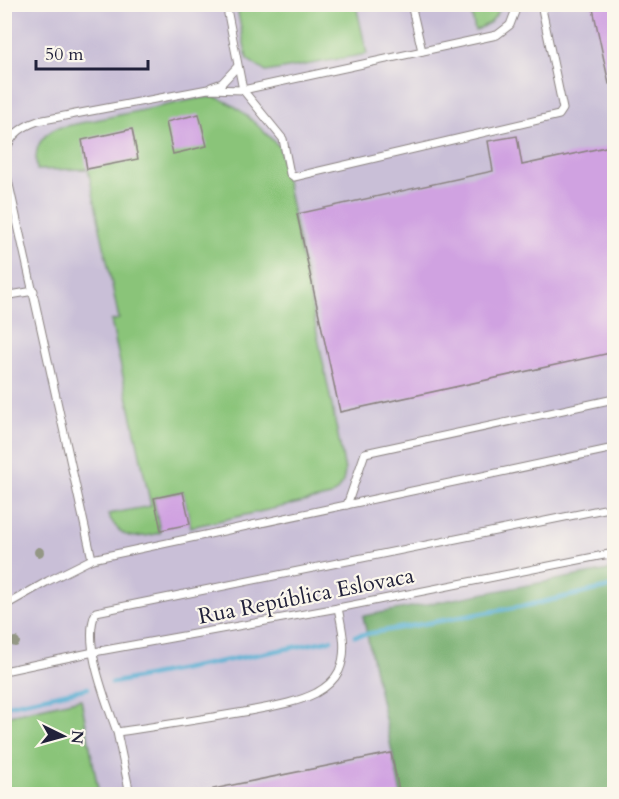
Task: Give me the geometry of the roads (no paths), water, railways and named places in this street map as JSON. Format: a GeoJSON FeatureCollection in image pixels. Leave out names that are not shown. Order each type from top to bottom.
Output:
{"type":"FeatureCollection","features":[{"type":"Feature","properties":{"kind":"lane"},"geometry":{"type":"LineString","coordinates":[[226,4],[243,90],[283,139],[290,174],[294,177],[559,115],[563,109],[541,4]]}},
{"type":"Feature","properties":{"kind":"lane"},"geometry":{"type":"LineString","coordinates":[[411,4],[422,51]]}},
{"type":"Feature","properties":{"kind":"lane"},"geometry":{"type":"LineString","coordinates":[[92,559],[4,161],[7,147],[14,134],[26,125],[38,121],[208,89],[243,90],[497,35],[510,25],[518,4]]}},
{"type":"Feature","properties":{"kind":"lane"},"geometry":{"type":"LineString","coordinates":[[208,89],[222,83],[237,67]]}},
{"type":"Feature","properties":{"kind":"lane"},"geometry":{"type":"LineString","coordinates":[[4,296],[34,291]]}},
{"type":"Feature","properties":{"kind":"lane"},"geometry":{"type":"LineString","coordinates":[[347,505],[365,453],[615,399]]}},
{"type":"Feature","properties":{"kind":"lane"},"geometry":{"type":"LineString","coordinates":[[4,606],[92,559],[615,448]]}},
{"type":"Feature","properties":{"kind":"lane"},"geometry":{"type":"LineString","coordinates":[[130,795],[117,732],[94,652],[91,635],[92,619],[96,612],[615,507]]}},
{"type":"Feature","properties":{"kind":"lane","name":"Rua República Eslovaca"},"geometry":{"type":"LineString","coordinates":[[4,671],[615,553]]}},
{"type":"Feature","properties":{"kind":"lane"},"geometry":{"type":"LineString","coordinates":[[117,732],[189,722],[262,708],[316,693],[328,686],[340,669],[344,652],[338,608]]}},
{"type":"Feature","properties":{"kind":"waterway"},"geometry":{"type":"LineString","coordinates":[[355,636],[529,605],[614,586]]}},
{"type":"Feature","properties":{"kind":"waterway"},"geometry":{"type":"LineString","coordinates":[[112,683],[331,640]]}},
{"type":"Feature","properties":{"kind":"waterway"},"geometry":{"type":"LineString","coordinates":[[4,706],[88,688]]}}]}
